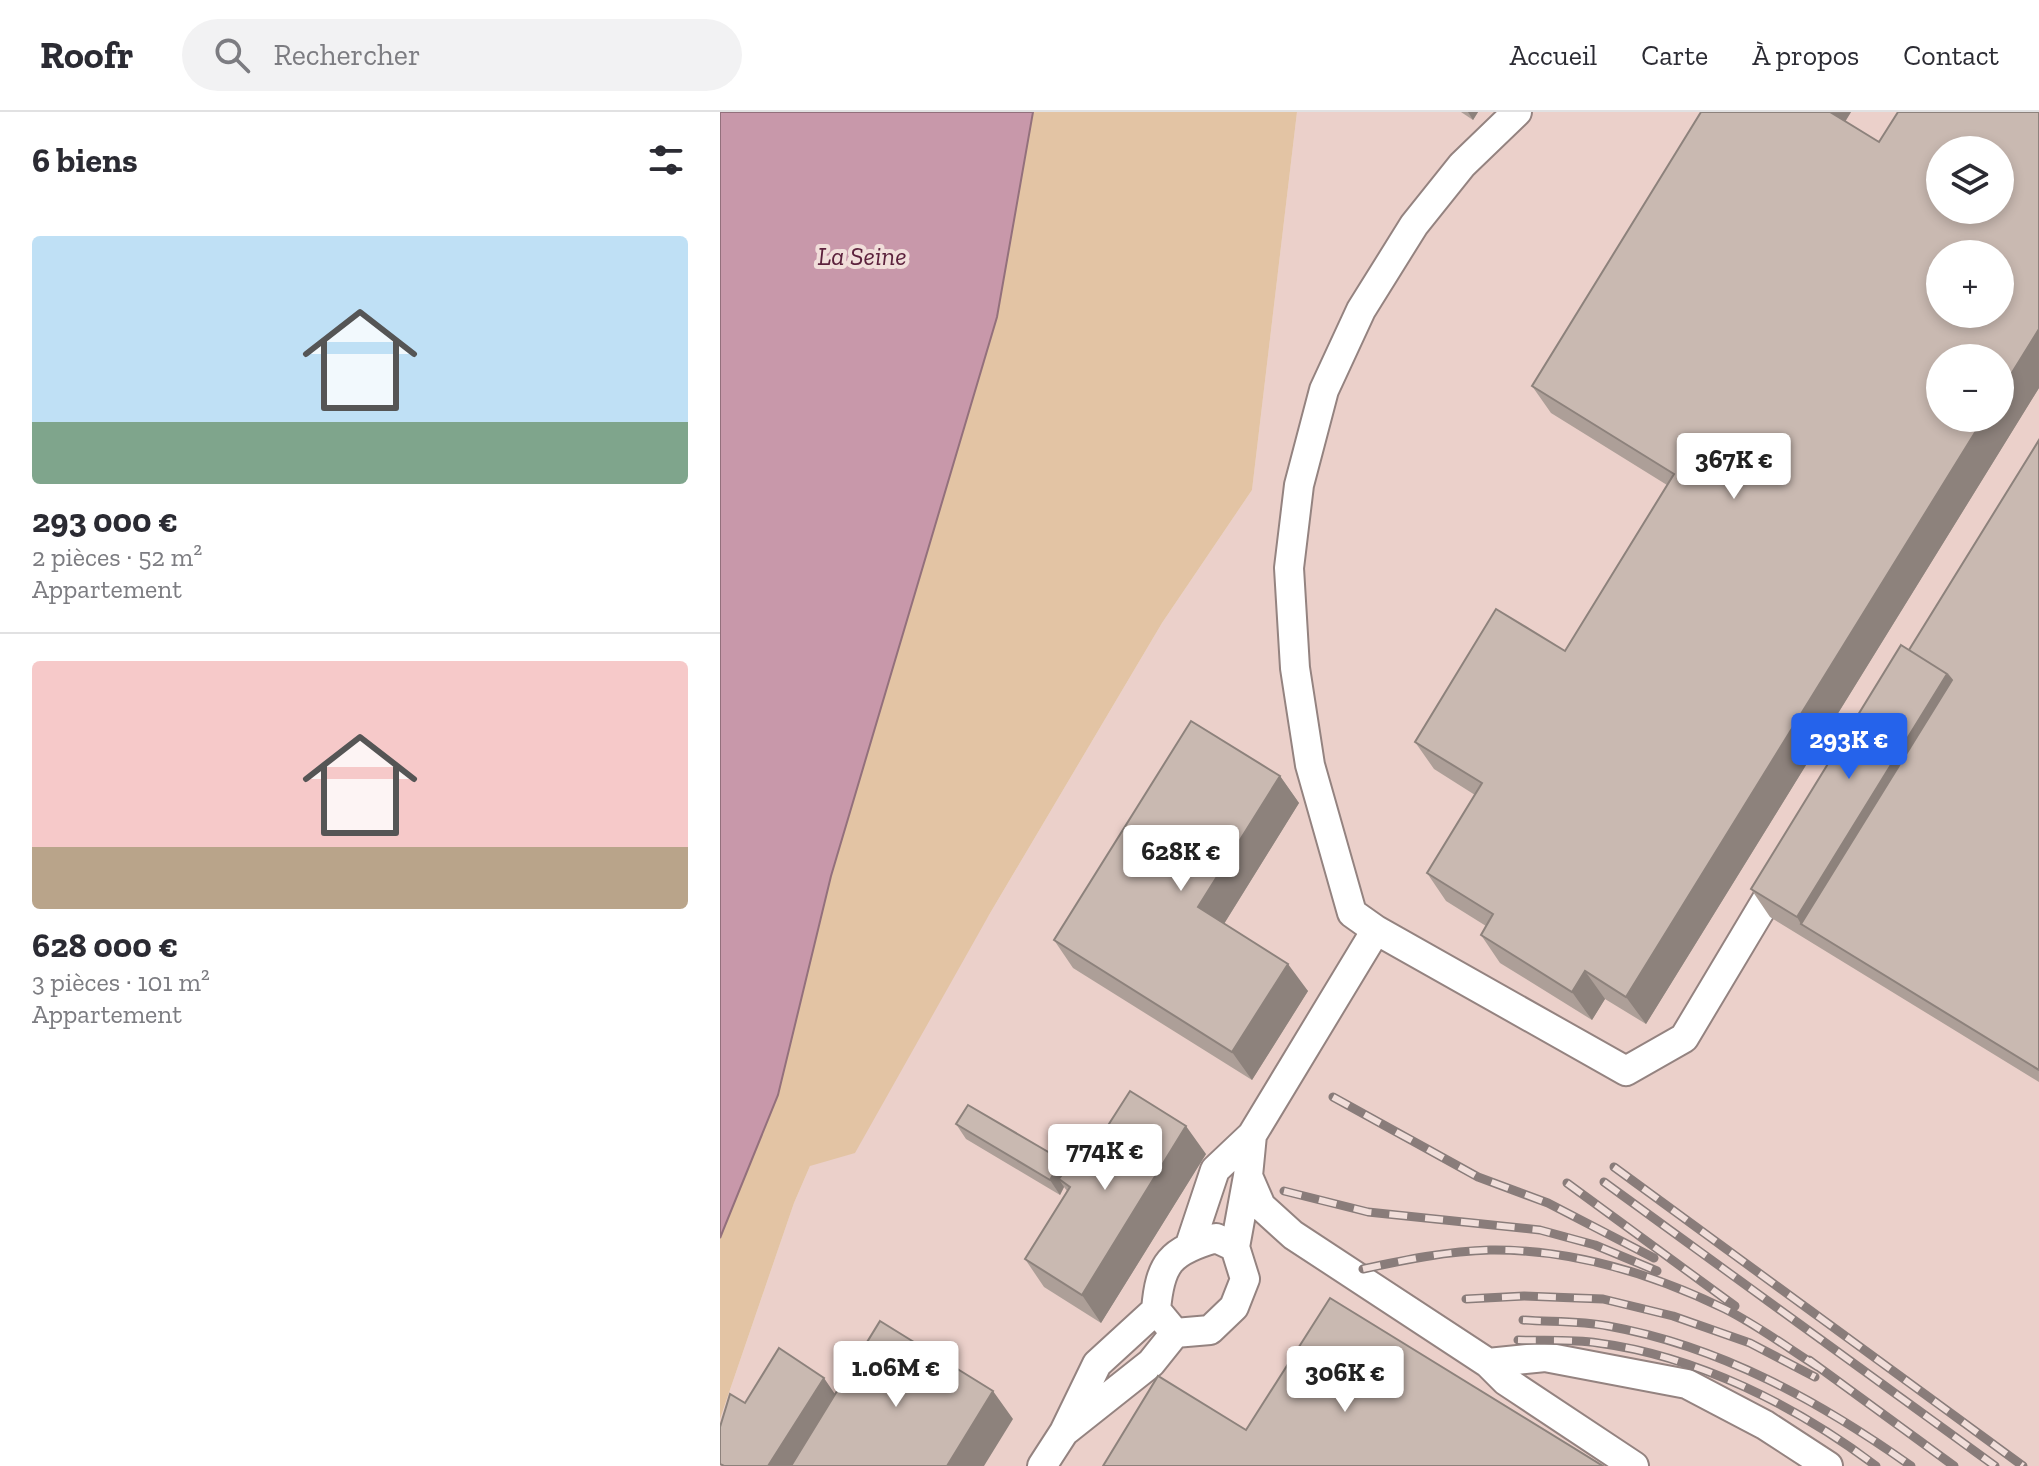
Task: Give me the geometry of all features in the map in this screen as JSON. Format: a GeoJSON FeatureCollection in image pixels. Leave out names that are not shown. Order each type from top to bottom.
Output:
{"type":"FeatureCollection","features":[{"type":"Feature","properties":{"kind":"lane"},"geometry":{"type":"LineString","coordinates":[[1517,112],[1462,165],[1414,225],[1361,310],[1324,390],[1299,485],[1289,568],[1295,668],[1310,765],[1352,913],[1376,930],[1626,1071],[1684,1038],[1799,847]]}},
{"type":"Feature","properties":{"kind":"lane"},"geometry":{"type":"LineString","coordinates":[[1190,1245],[1215,1170],[1252,1135],[1376,930]]}},
{"type":"Feature","properties":{"kind":"lane"},"geometry":{"type":"LineString","coordinates":[[1064,1432],[1151,1363],[1175,1333],[1210,1330],[1234,1307],[1245,1279],[1235,1247],[1252,1135]]}},
{"type":"Feature","properties":{"kind":"lane"},"geometry":{"type":"LineString","coordinates":[[1248,1176],[1261,1206],[1293,1235],[1488,1363],[1506,1381],[1634,1466]]}},
{"type":"Feature","properties":{"kind":"lane"},"geometry":{"type":"LineString","coordinates":[[1175,1333],[1156,1310],[1158,1281],[1173,1257],[1190,1245],[1216,1238],[1235,1247]]}},
{"type":"Feature","properties":{"kind":"lane"},"geometry":{"type":"LineString","coordinates":[[1042,1466],[1064,1432],[1097,1364],[1156,1310]]}},
{"type":"Feature","properties":{"kind":"lane"},"geometry":{"type":"LineString","coordinates":[[1488,1363],[1545,1357],[1687,1384],[1765,1425],[1828,1466]]}},
{"type":"Feature","properties":{"kind":"shaded area"},"geometry":{"type":"Polygon","coordinates":[[[1033,112],[1297,112],[1252,490],[1162,623],[989,915],[855,1153],[810,1166],[794,1203],[720,1419],[720,1238],[778,1095],[831,876],[997,317],[1033,112]]]}},
{"type":"Feature","properties":{"kind":"shaded area"},"geometry":{"type":"Polygon","coordinates":[[[1297,112],[2039,112],[2039,1466],[720,1466],[720,1419],[794,1203],[810,1166],[989,915],[1162,623],[1252,490],[1297,112]]]}},
{"type":"Feature","properties":{"kind":"water","name":"La Seine"},"geometry":{"type":"Polygon","coordinates":[[[720,112],[1033,112],[997,317],[831,876],[778,1095],[720,1238],[720,112]]]}},
{"type":"Feature","properties":{"kind":"building"},"geometry":{"type":"Polygon","coordinates":[[[1701,112],[1830,112],[1879,142],[1898,112],[2039,112],[2039,329],[2014,369],[2014,344],[1926,344],[1926,432],[1975,432],[1626,997],[1585,971],[1572,992],[1481,935],[1493,914],[1427,873],[1482,783],[1415,742],[1496,609],[1565,651],[1674,474],[1532,386],[1701,112]]]}},
{"type":"Feature","properties":{"kind":"building"},"geometry":{"type":"Polygon","coordinates":[[[2039,440],[2039,1070],[1801,924],[1952,680],[1909,650],[2039,440]]]}},
{"type":"Feature","properties":{"kind":"building"},"geometry":{"type":"Polygon","coordinates":[[[1901,645],[1947,674],[1797,917],[1751,889],[1901,645]]]}},
{"type":"Feature","properties":{"kind":"building"},"geometry":{"type":"Polygon","coordinates":[[[1191,721],[1280,776],[1198,907],[1288,964],[1232,1052],[1054,940],[1191,721]]]}},
{"type":"Feature","properties":{"kind":"building"},"geometry":{"type":"Polygon","coordinates":[[[1130,1091],[1186,1126],[1082,1295],[1025,1259],[1070,1187],[1059,1179],[1073,1159],[1082,1166],[1130,1091]]]}},
{"type":"Feature","properties":{"kind":"building"},"geometry":{"type":"Polygon","coordinates":[[[968,1105],[1062,1160],[1050,1180],[956,1124],[968,1105]]]}},
{"type":"Feature","properties":{"kind":"building"},"geometry":{"type":"Polygon","coordinates":[[[1330,1298],[1603,1466],[1103,1466],[1158,1376],[1246,1430],[1330,1298]]]}},
{"type":"Feature","properties":{"kind":"building"},"geometry":{"type":"Polygon","coordinates":[[[880,1321],[993,1391],[947,1466],[791,1466],[880,1321]]]}},
{"type":"Feature","properties":{"kind":"building"},"geometry":{"type":"Polygon","coordinates":[[[779,1348],[824,1378],[768,1466],[724,1466],[720,1464],[720,1427],[730,1394],[745,1403],[779,1348]]]}},
{"type":"Feature","properties":{"kind":"railway"},"geometry":{"type":"LineString","coordinates":[[1333,1097],[1478,1177],[1548,1203],[1654,1258]]}},
{"type":"Feature","properties":{"kind":"railway"},"geometry":{"type":"LineString","coordinates":[[1614,1167],[2023,1466]]}},
{"type":"Feature","properties":{"kind":"railway"},"geometry":{"type":"LineString","coordinates":[[1604,1182],[1995,1466]]}},
{"type":"Feature","properties":{"kind":"railway"},"geometry":{"type":"LineString","coordinates":[[1567,1183],[1735,1306]]}},
{"type":"Feature","properties":{"kind":"railway"},"geometry":{"type":"LineString","coordinates":[[1284,1191],[1368,1212],[1540,1230],[1595,1245],[1657,1271]]}},
{"type":"Feature","properties":{"kind":"railway"},"geometry":{"type":"LineString","coordinates":[[1363,1269],[1442,1254],[1490,1250],[1581,1259],[1640,1275],[1698,1296],[1749,1322],[1818,1367]]}},
{"type":"Feature","properties":{"kind":"railway"},"geometry":{"type":"LineString","coordinates":[[1466,1299],[1524,1296],[1603,1299],[1673,1316],[1750,1343],[1815,1377]]}},
{"type":"Feature","properties":{"kind":"railway"},"geometry":{"type":"LineString","coordinates":[[1523,1320],[1608,1326],[1690,1347],[1804,1398],[1911,1466]]}},
{"type":"Feature","properties":{"kind":"railway"},"geometry":{"type":"LineString","coordinates":[[1518,1340],[1598,1343],[1672,1359],[1709,1372],[1813,1423],[1876,1466]]}},
{"type":"Feature","properties":{"kind":"railway"},"geometry":{"type":"LineString","coordinates":[[1809,1360],[1954,1466]]}}]}
